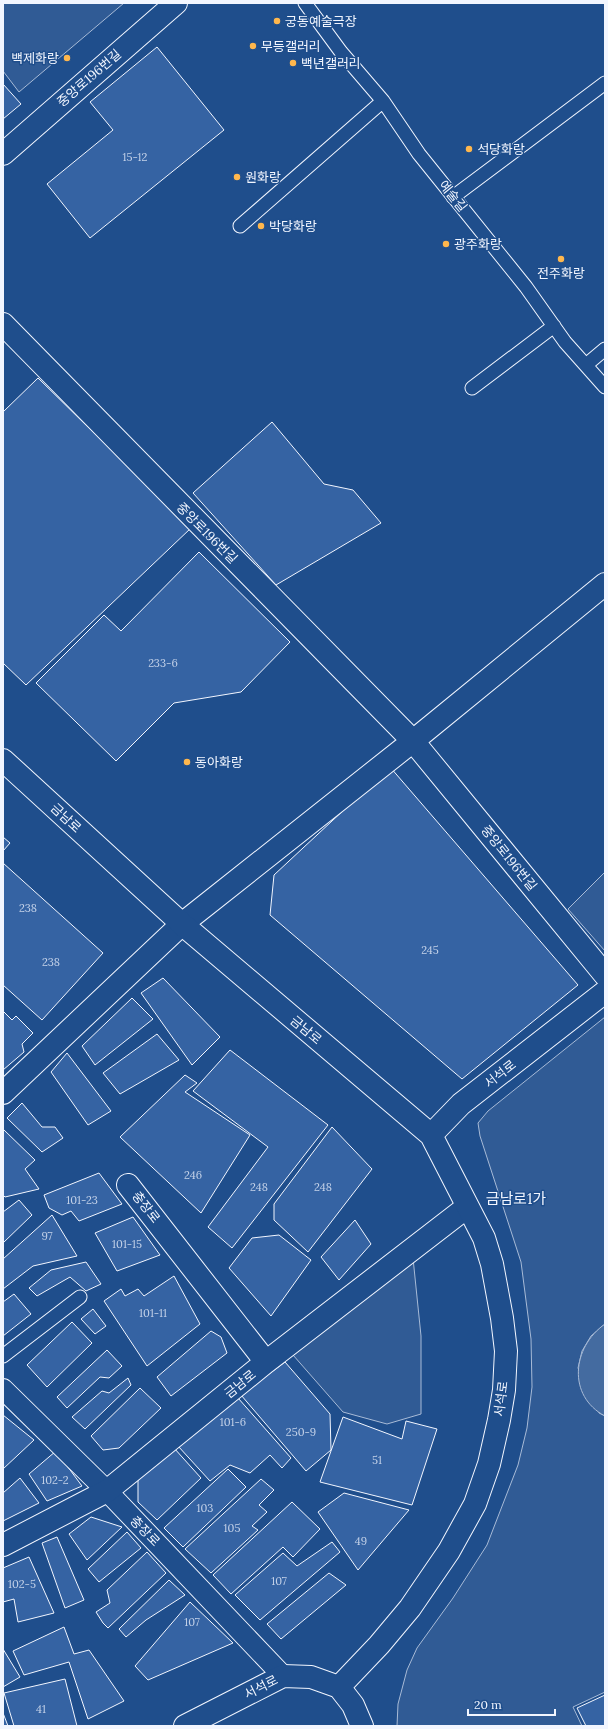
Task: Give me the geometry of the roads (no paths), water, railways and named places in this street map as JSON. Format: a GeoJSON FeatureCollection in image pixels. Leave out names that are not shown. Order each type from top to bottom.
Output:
{"type":"FeatureCollection","features":[{"type":"Feature","properties":{"kind":"street","name":"중앙로196번길"},"geometry":{"type":"LineString","coordinates":[[3,154],[176,3]]}},
{"type":"Feature","properties":{"kind":"street","name":"중앙로196번길"},"geometry":{"type":"LineString","coordinates":[[3,324],[413,741],[605,975]]}},
{"type":"Feature","properties":{"kind":"street"},"geometry":{"type":"LineString","coordinates":[[3,1093],[182,924],[413,741],[605,584]]}},
{"type":"Feature","properties":{"kind":"street","name":"금남로"},"geometry":{"type":"LineString","coordinates":[[3,760],[182,924],[430,1135]]}},
{"type":"Feature","properties":{"kind":"street","name":"서석로"},"geometry":{"type":"LineString","coordinates":[[185,1726],[283,1676],[311,1676],[339,1687],[379,1645],[410,1608],[449,1551],[475,1504],[489,1464],[504,1390],[506,1352],[502,1318],[492,1264],[484,1238],[430,1135],[461,1104],[605,992]]}},
{"type":"Feature","properties":{"kind":"street","name":"충장로"},"geometry":{"type":"LineString","coordinates":[[128,1184],[266,1362]]}},
{"type":"Feature","properties":{"kind":"street","name":"금남로"},"geometry":{"type":"LineString","coordinates":[[3,1545],[107,1491],[266,1362],[467,1207]]}},
{"type":"Feature","properties":{"kind":"street","name":"충장로"},"geometry":{"type":"LineString","coordinates":[[3,1389],[107,1491],[283,1676]]}},
{"type":"Feature","properties":{"kind":"street"},"geometry":{"type":"LineString","coordinates":[[339,1687],[353,1705],[362,1726]]}},
{"type":"Feature","properties":{"kind":"lane","name":"예술길"},"geometry":{"type":"LineString","coordinates":[[305,3],[341,52],[383,101],[419,154],[526,287],[554,326],[605,387]]}},
{"type":"Feature","properties":{"kind":"lane"},"geometry":{"type":"LineString","coordinates":[[453,197],[605,83]]}},
{"type":"Feature","properties":{"kind":"lane"},"geometry":{"type":"LineString","coordinates":[[240,226],[383,101]]}},
{"type":"Feature","properties":{"kind":"lane"},"geometry":{"type":"LineString","coordinates":[[472,388],[554,326]]}},
{"type":"Feature","properties":{"kind":"lane"},"geometry":{"type":"LineString","coordinates":[[586,365],[605,349]]}},
{"type":"Feature","properties":{"kind":"lane"},"geometry":{"type":"LineString","coordinates":[[3,1356],[80,1297]]}},
{"type":"Feature","properties":{"kind":"place","name":"궁동예술극장"},"geometry":{"type":"Point","coordinates":[277,21]}},
{"type":"Feature","properties":{"kind":"place","name":"무등갤러리"},"geometry":{"type":"Point","coordinates":[253,46]}},
{"type":"Feature","properties":{"kind":"place","name":"백제화랑"},"geometry":{"type":"Point","coordinates":[67,58]}},
{"type":"Feature","properties":{"kind":"place","name":"백년갤러리"},"geometry":{"type":"Point","coordinates":[293,63]}},
{"type":"Feature","properties":{"kind":"place","name":"석당화랑"},"geometry":{"type":"Point","coordinates":[469,149]}},
{"type":"Feature","properties":{"kind":"place","name":"원화랑"},"geometry":{"type":"Point","coordinates":[237,177]}},
{"type":"Feature","properties":{"kind":"place","name":"박당화랑"},"geometry":{"type":"Point","coordinates":[261,226]}},
{"type":"Feature","properties":{"kind":"place","name":"광주화랑"},"geometry":{"type":"Point","coordinates":[446,244]}},
{"type":"Feature","properties":{"kind":"place","name":"전주화랑"},"geometry":{"type":"Point","coordinates":[561,259]}},
{"type":"Feature","properties":{"kind":"place","name":"동아화랑"},"geometry":{"type":"Point","coordinates":[187,762]}},
{"type":"Feature","properties":{"kind":"district","name":"금남로1가"},"geometry":{"type":"Point","coordinates":[516,1198]}}]}
